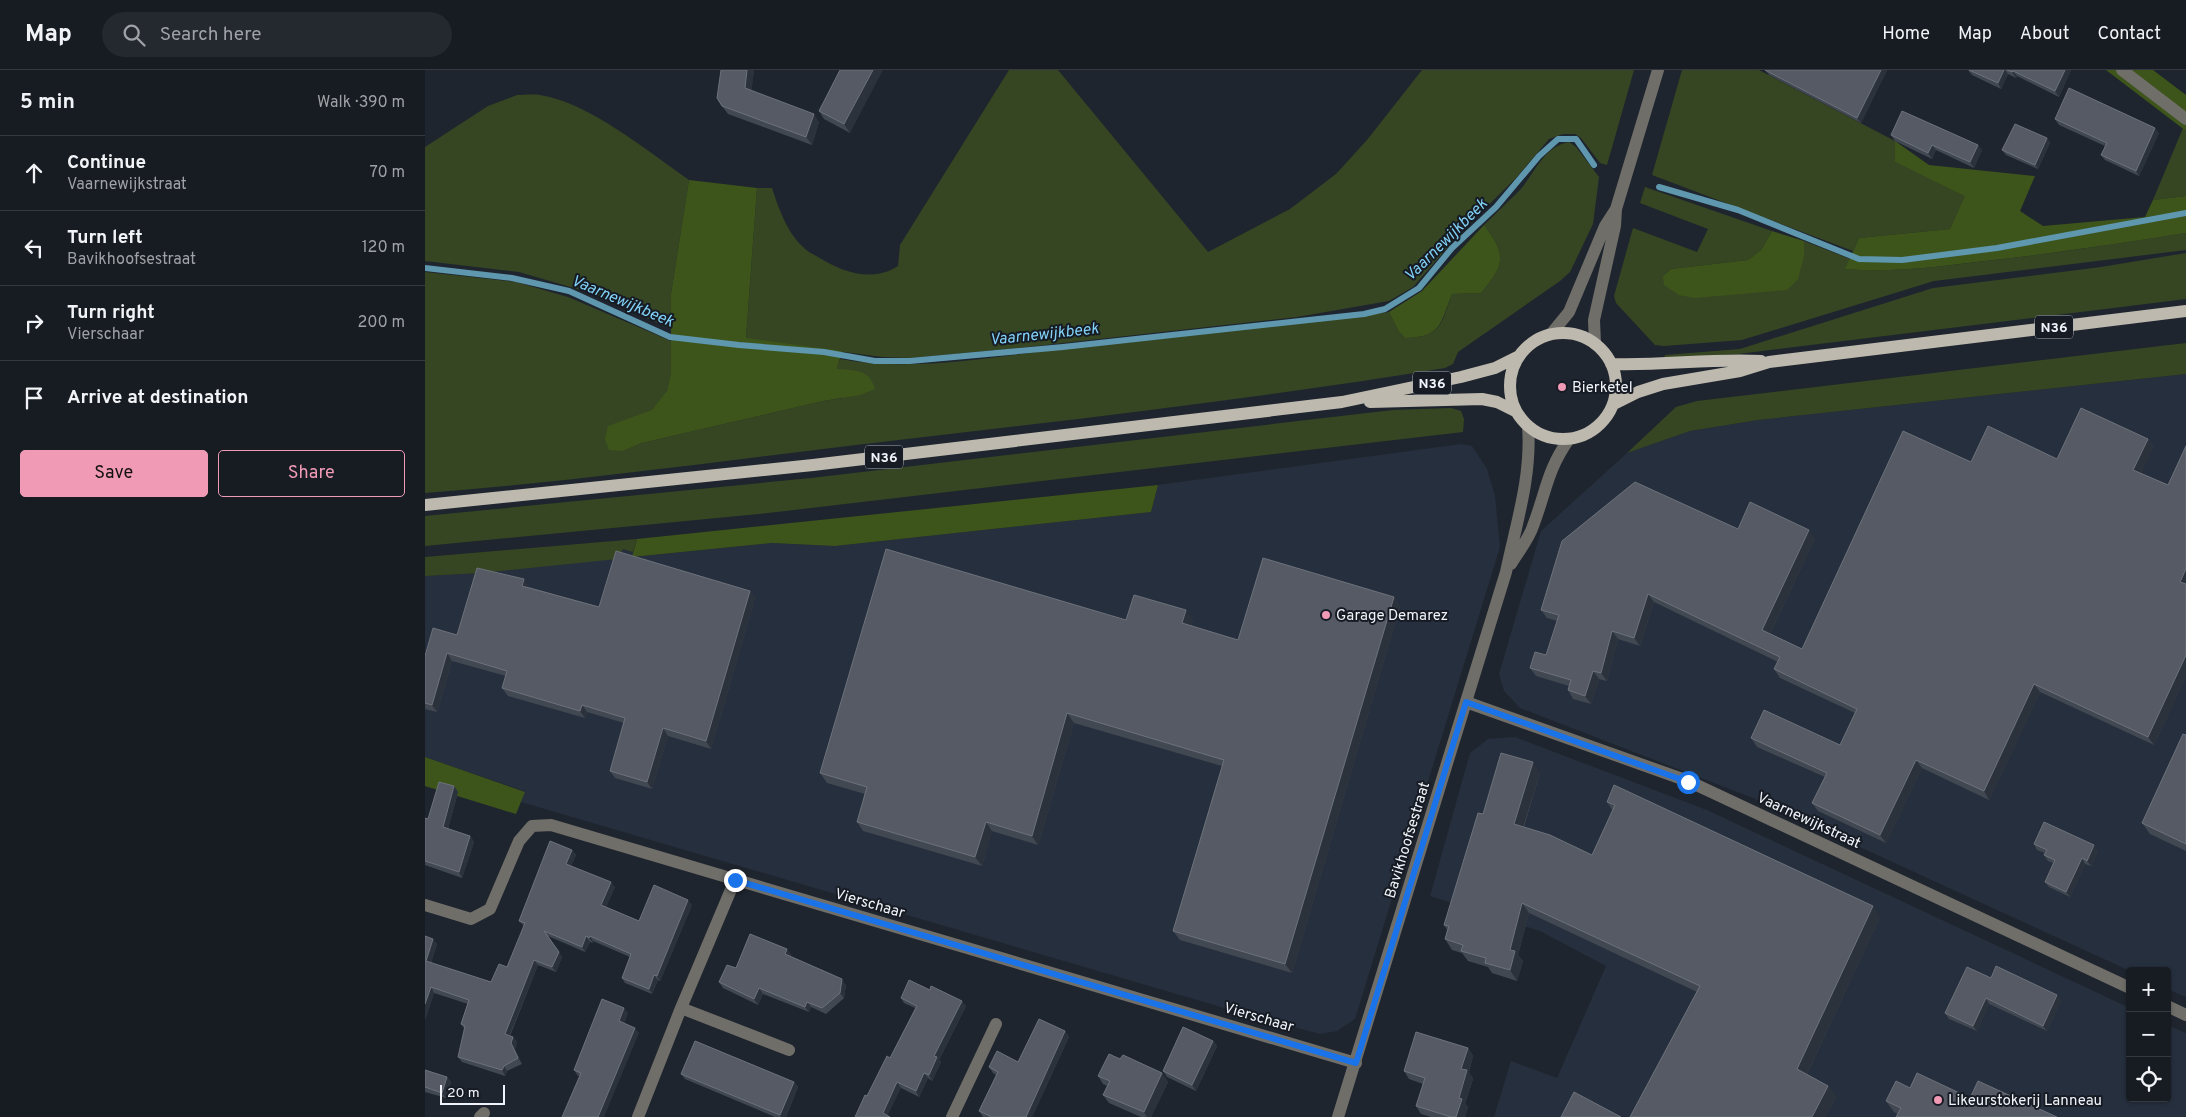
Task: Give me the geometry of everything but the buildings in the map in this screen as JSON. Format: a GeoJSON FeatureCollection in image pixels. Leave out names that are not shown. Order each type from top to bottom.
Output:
{"type":"FeatureCollection","features":[{"type":"Feature","properties":{"kind":"main road","name":"N36"},"geometry":{"type":"LineString","coordinates":[[1614,404],[1638,392],[1663,384],[1740,371],[1769,362],[2186,311]]}},
{"type":"Feature","properties":{"kind":"main road","name":"N36"},"geometry":{"type":"LineString","coordinates":[[425,505],[813,465],[1342,402],[1495,368],[1519,356],[1528,345],[1551,334],[1573,333],[1586,337],[1606,353],[1615,370],[1617,390],[1614,404],[1608,416],[1595,430],[1569,439],[1548,438],[1528,426],[1515,411],[1497,402],[1482,399],[1342,402]]}},
{"type":"Feature","properties":{"kind":"main road"},"geometry":{"type":"LineString","coordinates":[[1515,411],[1510,394],[1512,370],[1519,356]]}},
{"type":"Feature","properties":{"kind":"main road","name":"N36"},"geometry":{"type":"LineString","coordinates":[[1611,364],[1662,365],[1743,360],[1769,362]]}},
{"type":"Feature","properties":{"kind":"street"},"geometry":{"type":"LineString","coordinates":[[1595,344],[1594,320],[1615,226],[1616,210],[1658,70]]}},
{"type":"Feature","properties":{"kind":"street"},"geometry":{"type":"LineString","coordinates":[[2122,70],[2186,119]]}},
{"type":"Feature","properties":{"kind":"street"},"geometry":{"type":"LineString","coordinates":[[1551,334],[1569,312],[1605,226],[1616,210]]}},
{"type":"Feature","properties":{"kind":"street","name":"Bavikhoofsestraat"},"geometry":{"type":"LineString","coordinates":[[1338,1117],[1506,572],[1526,482],[1530,449],[1528,426]]}},
{"type":"Feature","properties":{"kind":"street","name":"Bavikhoofsestraat"},"geometry":{"type":"LineString","coordinates":[[1506,572],[1533,528],[1545,484],[1556,457],[1569,439]]}},
{"type":"Feature","properties":{"kind":"street","name":"Vaarnewijkstraat"},"geometry":{"type":"LineString","coordinates":[[1466,702],[1688,782],[2126,986]]}},
{"type":"Feature","properties":{"kind":"street","name":"Vierschaar"},"geometry":{"type":"LineString","coordinates":[[425,905],[471,919],[491,909],[519,841],[532,826],[551,825],[1356,1063]]}},
{"type":"Feature","properties":{"kind":"street"},"geometry":{"type":"LineString","coordinates":[[638,1117],[735,880]]}},
{"type":"Feature","properties":{"kind":"street"},"geometry":{"type":"LineString","coordinates":[[681,1008],[789,1050]]}},
{"type":"Feature","properties":{"kind":"street"},"geometry":{"type":"LineString","coordinates":[[2171,1008],[2186,1015]]}},
{"type":"Feature","properties":{"kind":"street"},"geometry":{"type":"LineString","coordinates":[[952,1117],[996,1024]]}},
{"type":"Feature","properties":{"kind":"shaded area"},"geometry":{"type":"Polygon","coordinates":[[[2186,374],[2186,997],[2171,991],[2171,967],[2126,967],[2126,969],[1753,798],[1520,708],[1504,691],[1499,674],[1541,531],[1627,453],[1690,431],[1758,420],[2186,374]]]}},
{"type":"Feature","properties":{"kind":"shaded area"},"geometry":{"type":"Polygon","coordinates":[[[1461,444],[1472,446],[1487,469],[1495,496],[1500,547],[1355,1019],[1337,1031],[1320,1034],[1238,1012],[521,802],[524,791],[425,757],[425,576],[481,573],[623,549],[633,552],[633,557],[772,543],[835,546],[1151,512],[1158,485],[1461,444]]]}},
{"type":"Feature","properties":{"kind":"shaded area"},"geometry":{"type":"Polygon","coordinates":[[[1515,737],[1707,810],[2126,1006],[2126,1102],[2171,1102],[2171,1027],[2186,1033],[2186,1117],[1494,1117],[1511,1061],[1557,1078],[1606,966],[1540,931],[1430,896],[1470,753],[1488,739],[1515,737]]]}},
{"type":"Feature","properties":{"kind":"green space"},"geometry":{"type":"Polygon","coordinates":[[[1009,70],[1058,70],[1208,252],[1290,209],[1336,174],[1367,140],[1422,70],[1634,70],[1607,165],[1600,163],[1581,138],[1575,134],[1563,134],[1549,139],[1516,178],[1462,231],[1413,287],[1389,301],[1297,317],[911,358],[882,357],[746,339],[757,188],[772,188],[787,227],[804,248],[810,252],[847,271],[868,275],[888,271],[898,266],[900,245],[1009,70]]]}},
{"type":"Feature","properties":{"kind":"green space"},"geometry":{"type":"Polygon","coordinates":[[[1682,70],[1759,70],[1895,141],[1895,162],[1966,195],[1950,229],[1859,238],[1853,251],[1652,175],[1682,70]]]}},
{"type":"Feature","properties":{"kind":"green space"},"geometry":{"type":"Polygon","coordinates":[[[2106,70],[2153,70],[2186,95],[2186,131],[2106,70]]]}},
{"type":"Feature","properties":{"kind":"green space"},"geometry":{"type":"Polygon","coordinates":[[[517,95],[540,95],[578,108],[637,142],[689,180],[671,294],[671,329],[591,293],[519,272],[425,261],[425,147],[488,106],[517,95]]]}},
{"type":"Feature","properties":{"kind":"green space"},"geometry":{"type":"Polygon","coordinates":[[[2183,128],[2186,131],[2186,196],[2153,200],[2183,128]]]}},
{"type":"Feature","properties":{"kind":"green space"},"geometry":{"type":"Polygon","coordinates":[[[1895,141],[1929,165],[2035,176],[2020,211],[2043,226],[2145,217],[2153,200],[2186,196],[2186,233],[2066,251],[1938,267],[1882,270],[1845,269],[1859,238],[1950,229],[1965,196],[1895,162],[1895,141]]]}},
{"type":"Feature","properties":{"kind":"green space"},"geometry":{"type":"Polygon","coordinates":[[[1569,142],[1576,147],[1599,177],[1593,224],[1570,272],[1560,281],[1458,352],[1453,364],[1445,368],[1372,380],[1078,419],[587,477],[425,493],[425,272],[516,282],[568,297],[671,341],[671,372],[667,392],[623,451],[642,443],[843,398],[837,369],[840,359],[894,364],[974,360],[1389,312],[1399,332],[1405,338],[1426,335],[1433,332],[1442,321],[1452,294],[1481,293],[1495,275],[1499,267],[1499,252],[1497,244],[1484,225],[1520,190],[1546,154],[1560,145],[1569,142]]]}},
{"type":"Feature","properties":{"kind":"green space"},"geometry":{"type":"Polygon","coordinates":[[[689,180],[757,188],[746,338],[842,351],[837,369],[865,374],[869,377],[875,389],[860,395],[823,401],[642,443],[623,451],[609,450],[605,439],[608,426],[652,410],[667,391],[671,372],[671,294],[689,180]]]}},
{"type":"Feature","properties":{"kind":"green space"},"geometry":{"type":"Polygon","coordinates":[[[1645,187],[1772,231],[1761,250],[1748,260],[1671,269],[1663,276],[1804,256],[1804,241],[1850,259],[1846,269],[1864,270],[1957,265],[2186,233],[2186,250],[1934,281],[1742,340],[1664,346],[1655,345],[1616,303],[1614,296],[1633,228],[1697,252],[1708,229],[1640,203],[1645,187]]]}},
{"type":"Feature","properties":{"kind":"green space"},"geometry":{"type":"Polygon","coordinates":[[[1484,225],[1497,244],[1499,252],[1499,267],[1495,275],[1481,293],[1452,294],[1442,321],[1433,332],[1417,337],[1405,338],[1399,332],[1389,312],[1422,291],[1484,225]]]}},
{"type":"Feature","properties":{"kind":"green space"},"geometry":{"type":"Polygon","coordinates":[[[1772,231],[1804,241],[1804,256],[1798,279],[1787,290],[1695,298],[1679,295],[1664,285],[1663,276],[1671,269],[1748,260],[1761,250],[1772,231]]]}},
{"type":"Feature","properties":{"kind":"green space"},"geometry":{"type":"Polygon","coordinates":[[[2186,253],[2186,299],[1738,354],[1664,359],[1665,355],[1740,349],[1933,288],[2101,267],[2186,253]]]}},
{"type":"Feature","properties":{"kind":"green space"},"geometry":{"type":"Polygon","coordinates":[[[2186,343],[2186,374],[1758,420],[1690,431],[1627,453],[1676,407],[1697,401],[2186,343]]]}},
{"type":"Feature","properties":{"kind":"green space"},"geometry":{"type":"Polygon","coordinates":[[[1451,408],[1461,411],[1464,419],[1463,432],[768,513],[425,546],[425,516],[811,478],[1393,410],[1451,408]]]}},
{"type":"Feature","properties":{"kind":"green space"},"geometry":{"type":"Polygon","coordinates":[[[1158,485],[1151,512],[835,546],[772,543],[632,557],[637,539],[1158,485]]]}},
{"type":"Feature","properties":{"kind":"green space"},"geometry":{"type":"Polygon","coordinates":[[[637,539],[633,552],[623,549],[617,559],[481,573],[425,576],[425,557],[637,539]]]}},
{"type":"Feature","properties":{"kind":"green space"},"geometry":{"type":"Polygon","coordinates":[[[425,757],[525,792],[516,814],[425,786],[425,757]]]}},
{"type":"Feature","properties":{"kind":"waterway","name":"Vaarnewijkbeek"},"geometry":{"type":"LineString","coordinates":[[425,268],[512,278],[569,291],[670,337],[824,352],[875,361],[910,361],[1063,347],[1364,314],[1385,309],[1419,288],[1452,248],[1496,207],[1539,156],[1558,139],[1576,139],[1594,165]]}},
{"type":"Feature","properties":{"kind":"waterway"},"geometry":{"type":"LineString","coordinates":[[1659,187],[1738,210],[1859,259],[1902,260],[1997,248],[2186,213]]}},
{"type":"Feature","properties":{"kind":"place","name":"Bierketel"},"geometry":{"type":"Point","coordinates":[1562,387]}},
{"type":"Feature","properties":{"kind":"place","name":"Garage Demarez"},"geometry":{"type":"Point","coordinates":[1326,615]}},
{"type":"Feature","properties":{"kind":"place","name":"Likeurstokerij Lanneau"},"geometry":{"type":"Point","coordinates":[1938,1100]}},
{"type":"Feature","properties":{"kind":"route"},"geometry":{"type":"LineString","coordinates":[[735,880],[1356,1063],[1466,702],[1688,782]]}}]}
